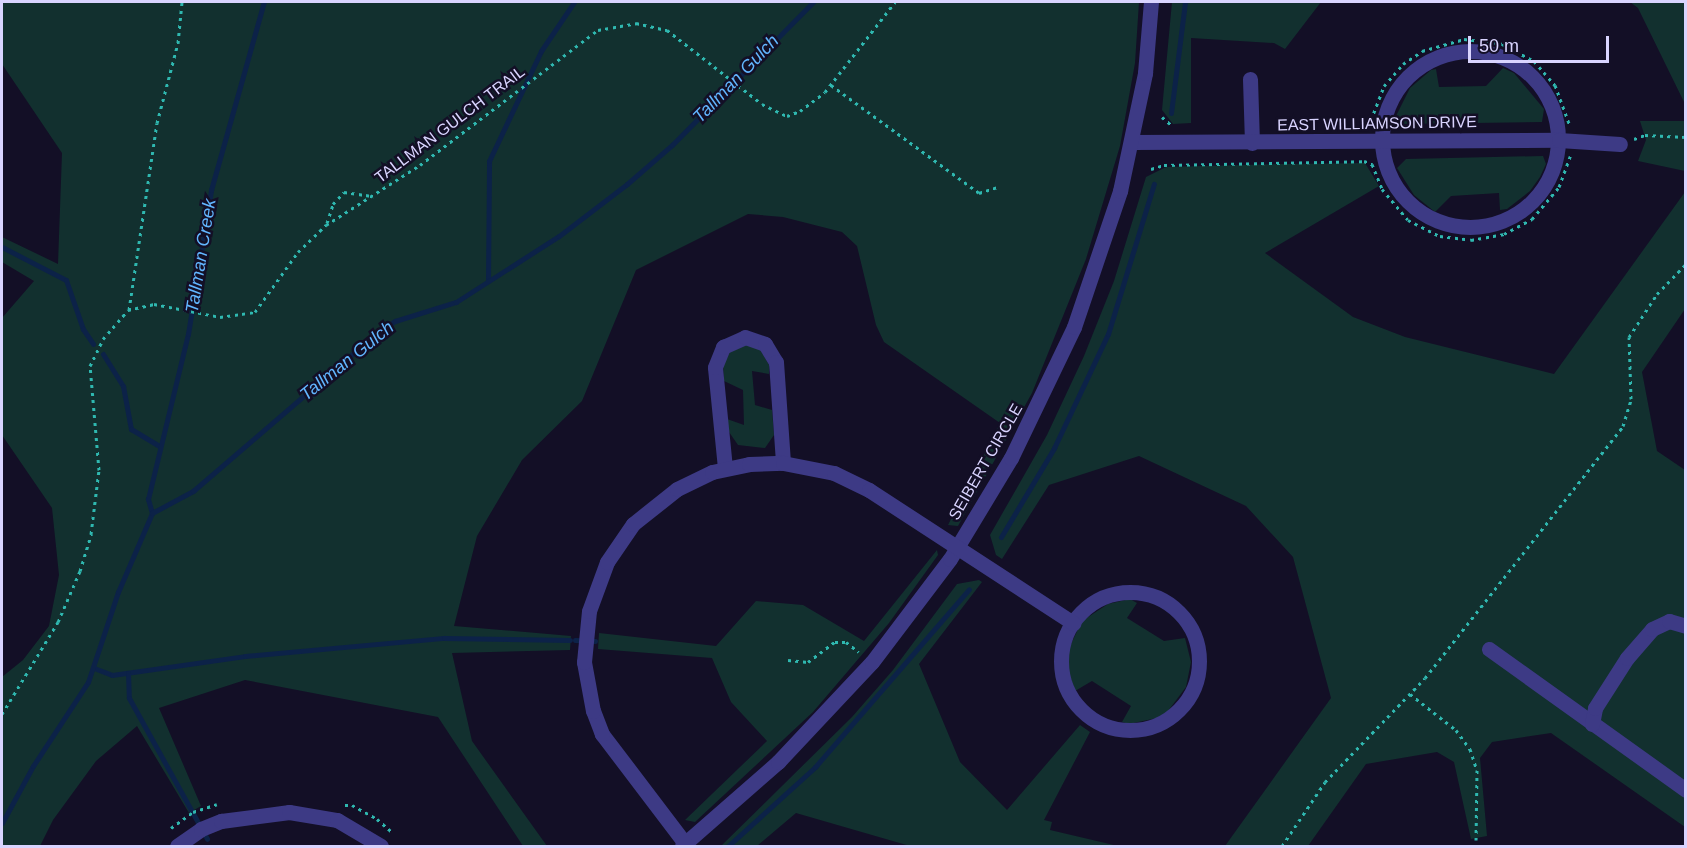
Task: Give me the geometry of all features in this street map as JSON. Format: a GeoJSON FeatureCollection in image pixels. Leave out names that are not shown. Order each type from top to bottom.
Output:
{"type":"FeatureCollection","features":[{"type":"Feature","properties":{"kind":"street","name":"SEIBERT CIRCLE"},"geometry":{"type":"LineString","coordinates":[[684,846],[752,787],[826,714],[906,619],[956,548],[1011,458],[1054,372],[1100,258],[1133,142],[1145,73],[1150,2]]}},
{"type":"Feature","properties":{"kind":"street"},"geometry":{"type":"LineString","coordinates":[[1469,51],[1503,57],[1533,76],[1552,106],[1558,140],[1550,176],[1533,201],[1507,219],[1471,227],[1435,219],[1405,198],[1386,166],[1382,141],[1388,107],[1406,77],[1435,57],[1469,51]]}},
{"type":"Feature","properties":{"kind":"street"},"geometry":{"type":"LineString","coordinates":[[1250,79],[1252,143]]}},
{"type":"Feature","properties":{"kind":"street","name":"EAST WILLIAMSON DRIVE"},"geometry":{"type":"LineString","coordinates":[[1133,142],[1558,140],[1620,144]]}},
{"type":"Feature","properties":{"kind":"street"},"geometry":{"type":"LineString","coordinates":[[724,468],[715,367],[723,347],[745,337],[765,344],[776,362],[783,463]]}},
{"type":"Feature","properties":{"kind":"street"},"geometry":{"type":"LineString","coordinates":[[684,846],[602,734],[584,671],[585,634],[595,587],[633,524],[669,494],[724,468],[783,463],[822,469],[857,483],[1072,623]]}},
{"type":"Feature","properties":{"kind":"street"},"geometry":{"type":"LineString","coordinates":[[1135,593],[1165,602],[1181,615],[1196,643],[1198,674],[1186,702],[1163,722],[1144,729],[1114,728],[1095,720],[1079,708],[1064,682],[1062,651],[1072,623],[1095,602],[1114,594],[1135,593]]}},
{"type":"Feature","properties":{"kind":"street"},"geometry":{"type":"LineString","coordinates":[[1592,724],[1594,708],[1628,658],[1652,629],[1669,621],[1686,626]]}},
{"type":"Feature","properties":{"kind":"street"},"geometry":{"type":"LineString","coordinates":[[1489,649],[1686,790]]}},
{"type":"Feature","properties":{"kind":"street"},"geometry":{"type":"LineString","coordinates":[[177,846],[201,829],[221,821],[289,812],[337,820],[381,846]]}},
{"type":"Feature","properties":{"kind":"path"},"geometry":{"type":"LineString","coordinates":[[2,714],[58,622],[80,571],[91,534],[99,470],[90,366],[103,339],[129,310],[157,123],[178,42],[182,2]]}},
{"type":"Feature","properties":{"kind":"path","name":"TALLMAN GULCH TRAIL"},"geometry":{"type":"LineString","coordinates":[[129,310],[142,305],[164,306],[220,317],[248,315],[262,306],[294,257],[326,225],[374,196],[598,30],[628,23],[656,26],[699,53],[752,97],[781,114],[793,115],[831,85],[895,2]]}},
{"type":"Feature","properties":{"kind":"path"},"geometry":{"type":"LineString","coordinates":[[831,85],[979,193],[998,187]]}},
{"type":"Feature","properties":{"kind":"path"},"geometry":{"type":"LineString","coordinates":[[1620,144],[1645,135],[1686,137]]}},
{"type":"Feature","properties":{"kind":"path"},"geometry":{"type":"LineString","coordinates":[[326,225],[333,204],[344,192],[374,196]]}},
{"type":"Feature","properties":{"kind":"path"},"geometry":{"type":"LineString","coordinates":[[1282,846],[1325,782],[1410,694],[1623,426],[1631,399],[1629,337],[1657,294],[1686,264]]}},
{"type":"Feature","properties":{"kind":"path"},"geometry":{"type":"LineString","coordinates":[[788,660],[808,662],[826,646],[841,641],[862,654]]}},
{"type":"Feature","properties":{"kind":"path"},"geometry":{"type":"LineString","coordinates":[[1410,694],[1456,730],[1470,749],[1477,770],[1476,840]]}},
{"type":"Feature","properties":{"kind":"green space"},"geometry":{"type":"Polygon","coordinates":[[[2,2],[1139,2],[1135,63],[1120,146],[1086,259],[1032,393],[958,526],[948,525],[1000,423],[884,342],[876,325],[857,246],[842,232],[783,217],[748,214],[636,270],[582,401],[522,460],[477,536],[454,626],[571,636],[570,650],[452,653],[472,741],[547,846],[523,846],[438,717],[245,680],[159,708],[201,806],[189,813],[137,726],[96,761],[53,820],[40,846],[2,846],[2,677],[23,660],[49,626],[59,575],[52,508],[2,435],[2,318],[34,281],[2,262],[2,237],[58,264],[62,153],[2,64],[2,2]]]}},
{"type":"Feature","properties":{"kind":"green space"},"geometry":{"type":"Polygon","coordinates":[[[1172,2],[1321,2],[1285,49],[1274,43],[1191,38],[1191,123],[1173,124],[1162,110],[1172,2]]]}},
{"type":"Feature","properties":{"kind":"green space"},"geometry":{"type":"Polygon","coordinates":[[[1630,2],[1685,2],[1685,104],[1638,8],[1630,2]]]}},
{"type":"Feature","properties":{"kind":"green space"},"geometry":{"type":"Polygon","coordinates":[[[1503,68],[1514,73],[1544,109],[1542,122],[1401,124],[1395,118],[1410,88],[1431,70],[1436,69],[1439,87],[1486,86],[1503,68]]]}},
{"type":"Feature","properties":{"kind":"green space"},"geometry":{"type":"Polygon","coordinates":[[[1640,121],[1685,121],[1685,171],[1638,161],[1646,140],[1640,121]]]}},
{"type":"Feature","properties":{"kind":"green space"},"geometry":{"type":"Polygon","coordinates":[[[1543,156],[1546,164],[1530,191],[1507,209],[1500,210],[1499,193],[1451,196],[1435,212],[1414,195],[1397,168],[1406,159],[1543,156]]]}},
{"type":"Feature","properties":{"kind":"green space"},"geometry":{"type":"Polygon","coordinates":[[[1365,163],[1379,186],[1265,253],[1353,317],[1405,337],[1554,374],[1685,192],[1685,309],[1642,372],[1657,451],[1685,470],[1685,827],[1551,733],[1492,742],[1480,758],[1487,836],[1471,839],[1454,762],[1437,752],[1366,764],[1308,846],[1225,846],[1331,698],[1293,557],[1246,506],[1139,456],[1049,485],[1002,559],[996,555],[990,535],[1047,435],[1084,356],[1114,281],[1146,177],[1166,167],[1365,163]]]}},
{"type":"Feature","properties":{"kind":"green space"},"geometry":{"type":"Polygon","coordinates":[[[749,344],[759,347],[769,365],[769,374],[752,371],[755,405],[772,410],[774,435],[765,448],[738,445],[729,432],[727,419],[744,425],[743,390],[724,381],[723,365],[731,350],[749,344]]]}},
{"type":"Feature","properties":{"kind":"green space"},"geometry":{"type":"Polygon","coordinates":[[[937,550],[938,555],[889,623],[813,712],[695,822],[685,820],[767,741],[731,702],[712,658],[598,649],[599,633],[716,646],[756,601],[803,605],[864,641],[937,550]]]}},
{"type":"Feature","properties":{"kind":"green space"},"geometry":{"type":"Polygon","coordinates":[[[979,580],[982,582],[919,664],[960,762],[1007,810],[1080,725],[1090,732],[1044,820],[1052,822],[1050,830],[1118,846],[910,846],[796,813],[757,846],[721,846],[852,717],[893,670],[957,584],[979,580]]]}},
{"type":"Feature","properties":{"kind":"green space"},"geometry":{"type":"Polygon","coordinates":[[[1130,599],[1137,603],[1127,618],[1164,641],[1185,638],[1191,662],[1186,687],[1168,711],[1157,718],[1129,724],[1122,722],[1131,706],[1092,681],[1075,691],[1067,667],[1069,648],[1082,621],[1108,604],[1130,599]]]}},
{"type":"Feature","properties":{"kind":"waterway","name":"Tallman Creek"},"geometry":{"type":"LineString","coordinates":[[152,513],[148,499],[188,334],[211,190],[264,2]]}},
{"type":"Feature","properties":{"kind":"waterway"},"geometry":{"type":"LineString","coordinates":[[488,281],[489,161],[541,51],[574,2]]}},
{"type":"Feature","properties":{"kind":"waterway","name":"Tallman Gulch"},"geometry":{"type":"LineString","coordinates":[[2,823],[33,766],[88,682],[118,592],[152,513],[193,491],[379,331],[395,321],[456,302],[559,236],[627,184],[672,145],[813,2]]}},
{"type":"Feature","properties":{"kind":"waterway"},"geometry":{"type":"LineString","coordinates":[[1171,113],[1185,2]]}},
{"type":"Feature","properties":{"kind":"waterway"},"geometry":{"type":"LineString","coordinates":[[1001,537],[1054,448],[1108,334],[1154,184]]}},
{"type":"Feature","properties":{"kind":"waterway"},"geometry":{"type":"LineString","coordinates":[[2,247],[66,280],[83,329],[93,344]]}},
{"type":"Feature","properties":{"kind":"waterway"},"geometry":{"type":"LineString","coordinates":[[103,354],[123,386],[131,429],[159,446]]}},
{"type":"Feature","properties":{"kind":"waterway"},"geometry":{"type":"LineString","coordinates":[[728,846],[815,767],[969,589]]}},
{"type":"Feature","properties":{"kind":"waterway"},"geometry":{"type":"LineString","coordinates":[[94,668],[112,675],[245,656],[444,638],[570,640]]}},
{"type":"Feature","properties":{"kind":"waterway"},"geometry":{"type":"LineString","coordinates":[[575,640],[595,641]]}},
{"type":"Feature","properties":{"kind":"waterway"},"geometry":{"type":"LineString","coordinates":[[128,673],[129,698],[207,839]]}}]}
